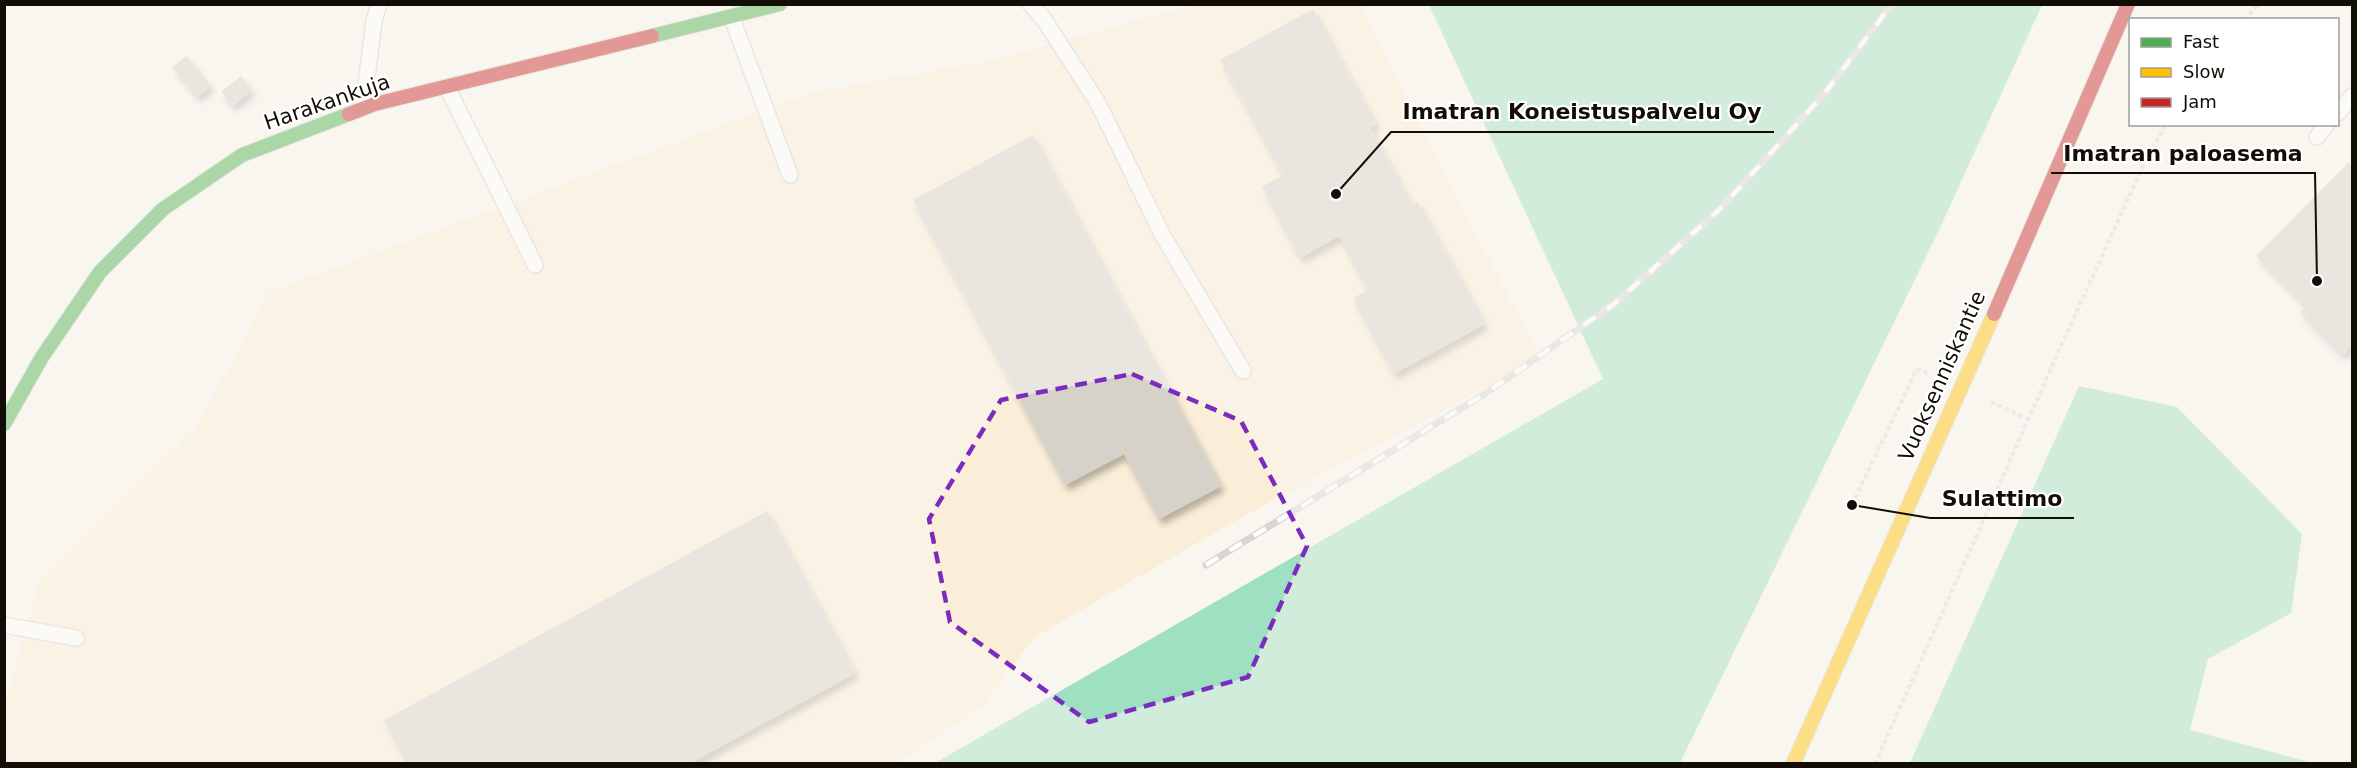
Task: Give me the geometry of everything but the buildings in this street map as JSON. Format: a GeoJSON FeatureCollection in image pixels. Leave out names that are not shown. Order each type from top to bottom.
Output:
{"type":"FeatureCollection","features":[{"type":"Feature","properties":{"kind":"street","name":"Harakankuja"},"geometry":{"type":"LineString","coordinates":[[4,424],[42,357],[100,272],[164,209],[242,155],[363,108],[732,18],[780,4]]}},
{"type":"Feature","properties":{"kind":"street","name":"Vuoksenniskantie"},"geometry":{"type":"LineString","coordinates":[[1793,764],[1992,318],[2128,4]]}},
{"type":"Feature","properties":{"kind":"lane"},"geometry":{"type":"LineString","coordinates":[[363,108],[374,21],[379,4]]}},
{"type":"Feature","properties":{"kind":"lane"},"geometry":{"type":"LineString","coordinates":[[1030,4],[1042,18],[1098,103],[1162,234],[1243,372]]}},
{"type":"Feature","properties":{"kind":"lane"},"geometry":{"type":"LineString","coordinates":[[732,18],[790,175]]}},
{"type":"Feature","properties":{"kind":"lane"},"geometry":{"type":"LineString","coordinates":[[447,87],[535,265]]}},
{"type":"Feature","properties":{"kind":"lane"},"geometry":{"type":"LineString","coordinates":[[2339,111],[2352,96]]}},
{"type":"Feature","properties":{"kind":"lane"},"geometry":{"type":"LineString","coordinates":[[2317,137],[2325,126]]}},
{"type":"Feature","properties":{"kind":"lane"},"geometry":{"type":"LineString","coordinates":[[4,625],[76,638]]}},
{"type":"Feature","properties":{"kind":"path"},"geometry":{"type":"LineString","coordinates":[[2246,18],[2259,4]]}},
{"type":"Feature","properties":{"kind":"path"},"geometry":{"type":"LineString","coordinates":[[1875,764],[2070,327],[2145,162],[2165,126]]}},
{"type":"Feature","properties":{"kind":"highlighted area"},"geometry":{"type":"Polygon","coordinates":[[[1132,374],[1241,421],[1307,546],[1248,677],[1089,722],[950,622],[929,519],[1001,400],[1132,374]]]}},
{"type":"Feature","properties":{"kind":"shaded area"},"geometry":{"type":"Polygon","coordinates":[[[1193,5],[1361,5],[1540,359],[1242,517],[1035,637],[981,707],[897,763],[5,764],[5,704],[39,581],[197,426],[269,292],[812,92],[995,60],[1193,5]]]}},
{"type":"Feature","properties":{"kind":"green space"},"geometry":{"type":"Polygon","coordinates":[[[1429,5],[2042,5],[1938,232],[1680,763],[935,763],[1603,379],[1429,5]]]}},
{"type":"Feature","properties":{"kind":"green space"},"geometry":{"type":"Polygon","coordinates":[[[2079,386],[2177,407],[2302,534],[2291,613],[2208,659],[2190,730],[2313,763],[1910,763],[2079,386]]]}},
{"type":"Feature","properties":{"kind":"railway"},"geometry":{"type":"LineString","coordinates":[[1206,565],[1486,393],[1614,304],[1721,208],[1825,93],[1892,4]]}},
{"type":"Feature","properties":{"kind":"traffic: fast"},"geometry":{"type":"LineString","coordinates":[[652,36],[780,4]]}},
{"type":"Feature","properties":{"kind":"traffic: fast"},"geometry":{"type":"LineString","coordinates":[[4,424],[42,357],[100,272],[163,209],[242,155],[349,114]]}},
{"type":"Feature","properties":{"kind":"traffic: slow"},"geometry":{"type":"LineString","coordinates":[[1793,764],[1994,314]]}},
{"type":"Feature","properties":{"kind":"traffic: jam"},"geometry":{"type":"LineString","coordinates":[[1994,314],[2128,4]]}},
{"type":"Feature","properties":{"kind":"traffic: jam"},"geometry":{"type":"LineString","coordinates":[[349,114],[375,104],[652,36]]}},
{"type":"Feature","properties":{"kind":"place","name":"Imatran Koneistuspalvelu Oy"},"geometry":{"type":"Point","coordinates":[1336,194]}},
{"type":"Feature","properties":{"kind":"place","name":"Imatran paloasema"},"geometry":{"type":"Point","coordinates":[2317,281]}},
{"type":"Feature","properties":{"kind":"place","name":"Sulattimo"},"geometry":{"type":"Point","coordinates":[1852,505]}}]}
